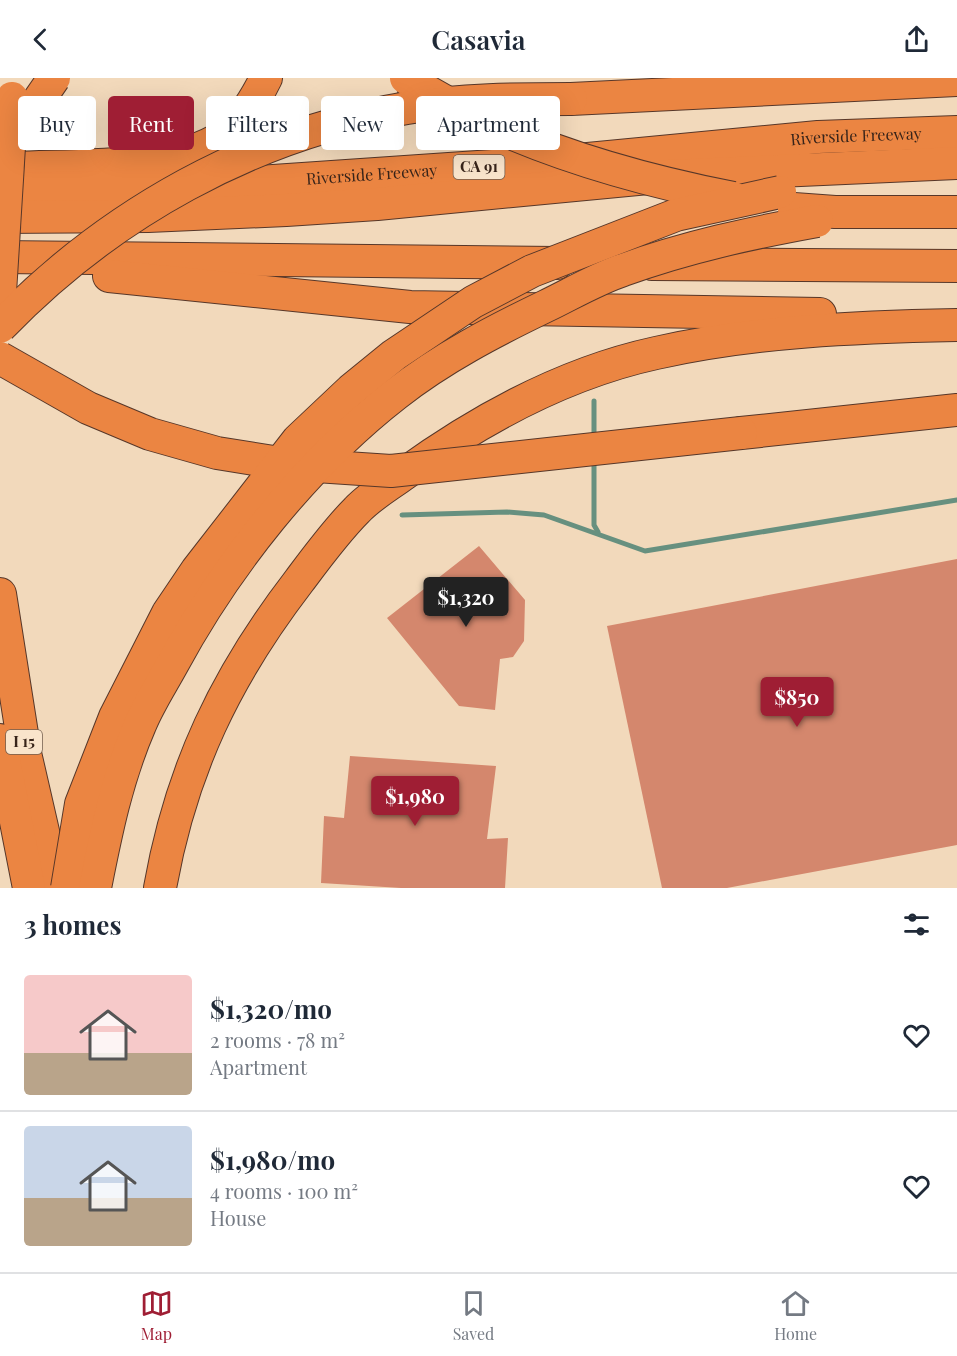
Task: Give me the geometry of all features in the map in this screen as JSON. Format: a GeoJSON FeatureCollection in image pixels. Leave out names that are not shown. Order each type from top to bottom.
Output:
{"type":"FeatureCollection","features":[{"type":"Feature","properties":{"kind":"highway"},"geometry":{"type":"LineString","coordinates":[[0,147],[33,110],[54,78]]}},
{"type":"Feature","properties":{"kind":"highway"},"geometry":{"type":"LineString","coordinates":[[0,170],[140,160],[175,156],[199,149],[222,137],[238,123],[266,78]]}},
{"type":"Feature","properties":{"kind":"highway"},"geometry":{"type":"LineString","coordinates":[[406,78],[478,117],[557,151],[702,192],[798,210],[957,212]]}},
{"type":"Feature","properties":{"kind":"highway"},"geometry":{"type":"LineString","coordinates":[[447,78],[563,134],[658,165],[745,181],[830,192],[957,195]]}},
{"type":"Feature","properties":{"kind":"highway"},"geometry":{"type":"LineString","coordinates":[[0,327],[22,303],[134,215],[198,178],[265,148],[337,123],[408,108],[487,99],[571,99],[957,80]]}},
{"type":"Feature","properties":{"kind":"highway"},"geometry":{"type":"LineString","coordinates":[[0,303],[13,88]]}},
{"type":"Feature","properties":{"kind":"highway","name":"Riverside Freeway"},"geometry":{"type":"LineString","coordinates":[[0,189],[213,185],[567,161],[818,137],[957,132]]}},
{"type":"Feature","properties":{"kind":"highway"},"geometry":{"type":"LineString","coordinates":[[0,217],[148,216],[298,209],[377,204],[669,176],[957,163]]}},
{"type":"Feature","properties":{"kind":"highway"},"geometry":{"type":"LineString","coordinates":[[67,888],[81,804],[115,717],[163,624],[197,570],[298,440],[351,390],[394,355],[436,325],[532,272],[676,215],[780,192],[876,182],[957,182]]}},
{"type":"Feature","properties":{"kind":"highway"},"geometry":{"type":"LineString","coordinates":[[95,888],[111,807],[140,724],[195,623],[230,571],[263,529],[341,440],[396,393],[449,357],[503,327],[610,275],[679,252],[817,221],[899,207],[957,206]]}},
{"type":"Feature","properties":{"kind":"highway"},"geometry":{"type":"LineString","coordinates":[[7,257],[957,266]]}},
{"type":"Feature","properties":{"kind":"highway"},"geometry":{"type":"LineString","coordinates":[[7,257],[80,273],[410,307],[957,316]]}},
{"type":"Feature","properties":{"kind":"highway"},"geometry":{"type":"LineString","coordinates":[[160,888],[171,833],[194,761],[224,691],[265,625],[358,508],[448,442],[508,407],[575,377],[653,353],[737,337],[957,325]]}},
{"type":"Feature","properties":{"kind":"highway"},"geometry":{"type":"LineString","coordinates":[[0,358],[88,408],[150,434],[217,453],[286,464],[391,471],[957,410]]}},
{"type":"Feature","properties":{"kind":"highway","name":"I 15"},"geometry":{"type":"LineString","coordinates":[[0,594],[25,753],[56,888]]}},
{"type":"Feature","properties":{"kind":"highway"},"geometry":{"type":"LineString","coordinates":[[0,740],[29,888]]}},
{"type":"Feature","properties":{"kind":"building"},"geometry":{"type":"Polygon","coordinates":[[[479,546],[525,600],[524,641],[513,657],[500,659],[495,710],[459,706],[387,618],[479,546]]]}},
{"type":"Feature","properties":{"kind":"building"},"geometry":{"type":"Polygon","coordinates":[[[957,559],[957,845],[727,888],[662,888],[607,626],[957,559]]]}},
{"type":"Feature","properties":{"kind":"building"},"geometry":{"type":"Polygon","coordinates":[[[350,756],[496,766],[487,839],[508,838],[505,888],[401,888],[321,883],[324,816],[344,818],[350,756]]]}},
{"type":"Feature","properties":{"kind":"waterway"},"geometry":{"type":"LineString","coordinates":[[594,401],[594,439]]}},
{"type":"Feature","properties":{"kind":"waterway"},"geometry":{"type":"LineString","coordinates":[[594,460],[594,525],[598,532]]}},
{"type":"Feature","properties":{"kind":"waterway"},"geometry":{"type":"LineString","coordinates":[[402,515],[507,512],[544,515],[645,551],[957,500]]}}]}
